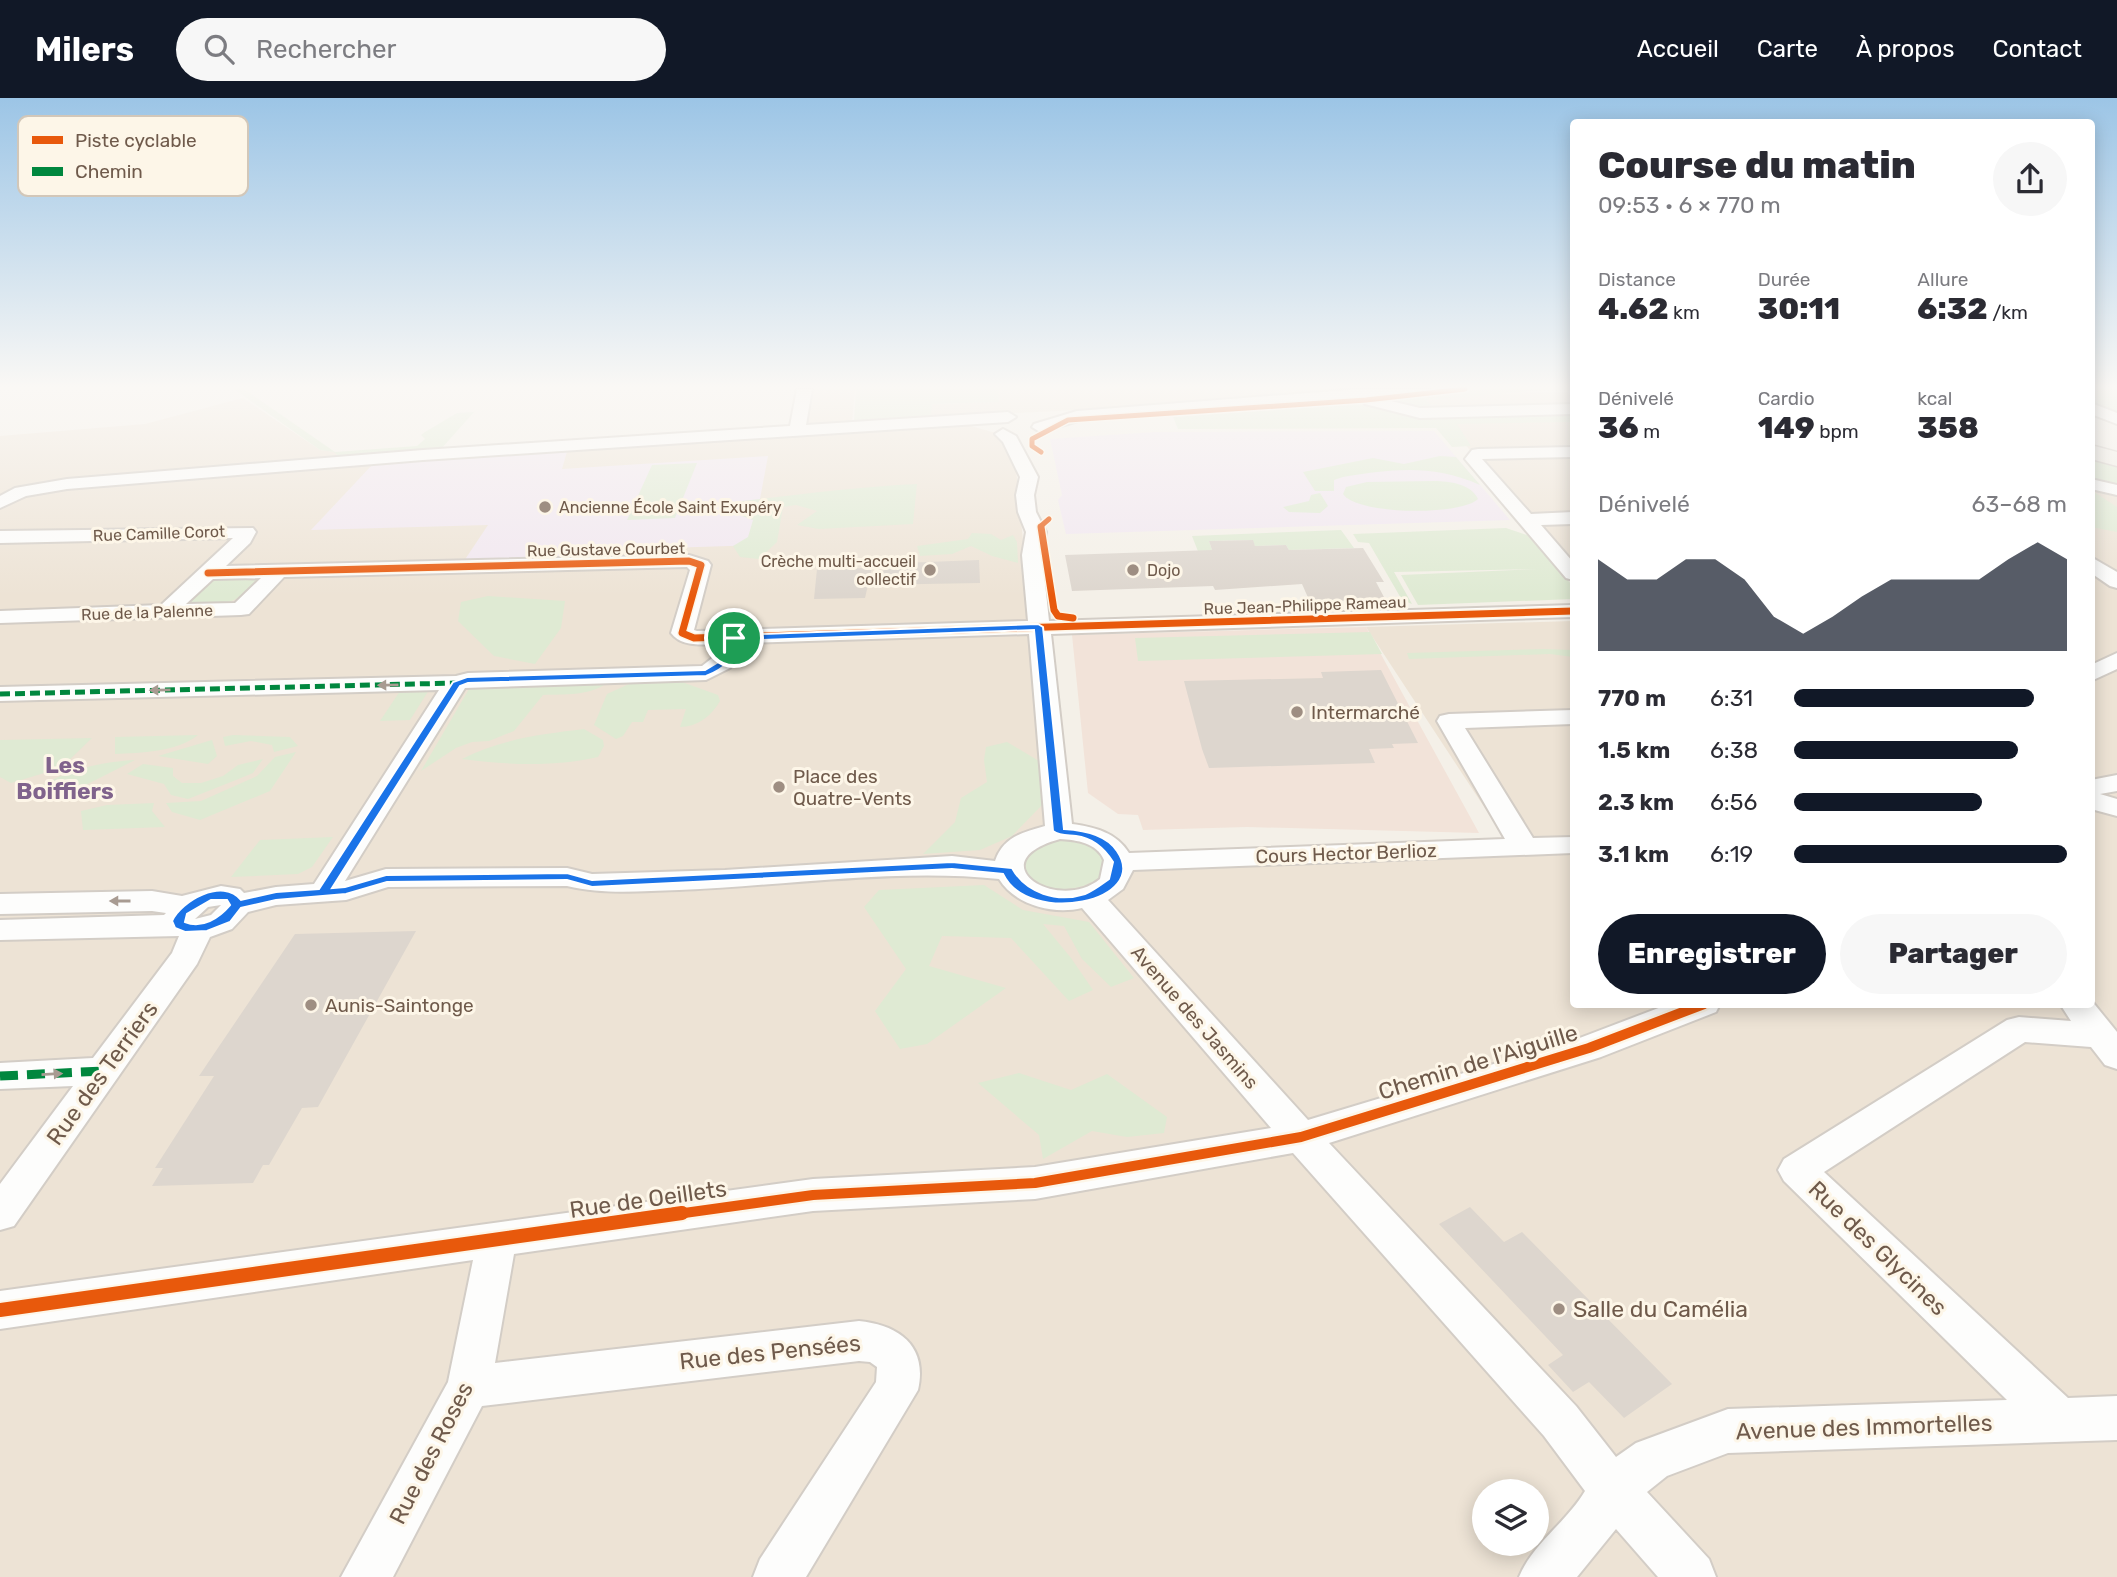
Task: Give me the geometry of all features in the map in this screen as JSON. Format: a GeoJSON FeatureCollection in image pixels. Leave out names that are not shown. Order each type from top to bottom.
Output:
{"type":"FeatureCollection","features":[{"type":"Feature","properties":{"kind":"street"},"geometry":{"type":"LineString","coordinates":[[0,492],[384,458]]}},
{"type":"Feature","properties":{"kind":"street"},"geometry":{"type":"LineString","coordinates":[[1021,458],[1016,477],[1026,504],[1021,532],[1032,555],[1059,831]]}},
{"type":"Feature","properties":{"kind":"street"},"geometry":{"type":"LineString","coordinates":[[1474,458],[1570,570]]}},
{"type":"Feature","properties":{"kind":"street"},"geometry":{"type":"LineString","coordinates":[[2095,485],[2117,490]]}},
{"type":"Feature","properties":{"kind":"street"},"geometry":{"type":"LineString","coordinates":[[0,503],[21,492]]}},
{"type":"Feature","properties":{"kind":"street"},"geometry":{"type":"LineString","coordinates":[[1527,520],[1570,518]]}},
{"type":"Feature","properties":{"kind":"street","name":"Rue Camille Corot"},"geometry":{"type":"LineString","coordinates":[[0,537],[246,532],[243,539],[166,612]]}},
{"type":"Feature","properties":{"kind":"street","name":"Rue Gustave Courbet"},"geometry":{"type":"LineString","coordinates":[[208,573],[689,561],[701,565],[682,633],[694,638],[1038,627]]}},
{"type":"Feature","properties":{"kind":"street"},"geometry":{"type":"LineString","coordinates":[[2095,566],[2117,582]]}},
{"type":"Feature","properties":{"kind":"street","name":"Rue de la Palenne"},"geometry":{"type":"LineString","coordinates":[[0,617],[241,609],[278,572]]}},
{"type":"Feature","properties":{"kind":"street","name":"Rue Jean-Philippe Rameau"},"geometry":{"type":"LineString","coordinates":[[1038,627],[1570,611]]}},
{"type":"Feature","properties":{"kind":"street"},"geometry":{"type":"LineString","coordinates":[[0,694],[456,684],[467,680],[706,673],[721,666],[727,659],[734,638]]}},
{"type":"Feature","properties":{"kind":"street"},"geometry":{"type":"LineString","coordinates":[[2095,672],[2117,660]]}},
{"type":"Feature","properties":{"kind":"street"},"geometry":{"type":"LineString","coordinates":[[335,892],[456,684]]}},
{"type":"Feature","properties":{"kind":"street"},"geometry":{"type":"LineString","coordinates":[[1524,847],[1449,721],[1570,717]]}},
{"type":"Feature","properties":{"kind":"street"},"geometry":{"type":"LineString","coordinates":[[2095,787],[2117,783]]}},
{"type":"Feature","properties":{"kind":"street"},"geometry":{"type":"LineString","coordinates":[[2095,801],[2117,808]]}},
{"type":"Feature","properties":{"kind":"street"},"geometry":{"type":"LineString","coordinates":[[1059,831],[1083,834],[1100,840],[1116,854],[1119,862],[1114,882],[1089,897],[1067,901],[1038,897],[1018,886],[1008,871],[1011,853],[1017,847],[1030,838],[1059,831]]}},
{"type":"Feature","properties":{"kind":"street","name":"Cours Hector Berlioz"},"geometry":{"type":"LineString","coordinates":[[1119,862],[1570,845]]}},
{"type":"Feature","properties":{"kind":"street"},"geometry":{"type":"LineString","coordinates":[[0,930],[226,919],[236,905],[276,896],[335,892],[360,898],[576,891],[592,883],[952,865],[1008,871]]}},
{"type":"Feature","properties":{"kind":"street","name":"Avenue des Jasmins"},"geometry":{"type":"LineString","coordinates":[[1089,897],[1301,1137],[1560,1421],[1612,1489],[1691,1577]]}},
{"type":"Feature","properties":{"kind":"street"},"geometry":{"type":"LineString","coordinates":[[0,904],[152,901],[188,920]]}},
{"type":"Feature","properties":{"kind":"street","name":"Rue des Terriers"},"geometry":{"type":"LineString","coordinates":[[0,1214],[186,956],[188,920]]}},
{"type":"Feature","properties":{"kind":"street","name":"Chemin de l'Aiguille"},"geometry":{"type":"LineString","coordinates":[[1301,1137],[1589,1048],[1694,1008]]}},
{"type":"Feature","properties":{"kind":"street"},"geometry":{"type":"LineString","coordinates":[[2079,1008],[2109,1046]]}},
{"type":"Feature","properties":{"kind":"street","name":"Rue des Glycines"},"geometry":{"type":"LineString","coordinates":[[2057,1418],[1797,1170],[2019,1029],[2109,1046]]}},
{"type":"Feature","properties":{"kind":"street"},"geometry":{"type":"LineString","coordinates":[[0,1076],[103,1071]]}},
{"type":"Feature","properties":{"kind":"street","name":"Rue de Oeillets"},"geometry":{"type":"LineString","coordinates":[[0,1310],[813,1195],[1035,1183],[1301,1137]]}},
{"type":"Feature","properties":{"kind":"street","name":"Rue des Roses"},"geometry":{"type":"LineString","coordinates":[[366,1577],[469,1387],[497,1240]]}},
{"type":"Feature","properties":{"kind":"street","name":"Rue des Pensées"},"geometry":{"type":"LineString","coordinates":[[469,1387],[859,1340],[874,1341],[888,1349],[897,1360],[900,1376],[896,1390],[778,1577]]}},
{"type":"Feature","properties":{"kind":"street","name":"Avenue des Immortelles"},"geometry":{"type":"LineString","coordinates":[[1544,1577],[1594,1521],[1612,1489],[1652,1459],[1728,1431],[2117,1418]]}},
{"type":"Feature","properties":{"kind":"shaded area"},"geometry":{"type":"Polygon","coordinates":[[[0,458],[1015,458],[1050,816],[1133,857],[1511,848],[1366,627],[1570,621],[1570,1008],[2095,1008],[2095,489],[2098,487],[2117,491],[2117,1577],[0,1577],[0,458]]]}},
{"type":"Feature","properties":{"kind":"shaded area","name":"Ancienne École Saint Exupéry"},"geometry":{"type":"Polygon","coordinates":[[[452,458],[565,458],[562,469],[768,458],[757,515],[762,545],[568,551],[563,557],[464,561],[488,525],[311,530],[372,465],[452,458]]]}},
{"type":"Feature","properties":{"kind":"shaded area"},"geometry":{"type":"Polygon","coordinates":[[[1054,458],[1457,458],[1510,520],[1066,534],[1058,500],[1062,495],[1054,458]]]}},
{"type":"Feature","properties":{"kind":"shaded area"},"geometry":{"type":"Polygon","coordinates":[[[1477,458],[1570,458],[1570,563],[1477,458]]]}},
{"type":"Feature","properties":{"kind":"shaded area"},"geometry":{"type":"Polygon","coordinates":[[[1366,627],[1479,833],[1247,827],[1143,830],[1138,815],[1118,814],[1088,793],[1072,635],[1366,627]]]}},
{"type":"Feature","properties":{"kind":"green space"},"geometry":{"type":"Polygon","coordinates":[[[1373,458],[1404,464],[1431,458],[1457,458],[1480,485],[1429,471],[1396,470],[1343,477],[1334,480],[1334,491],[1315,491],[1303,472],[1373,458]]]}},
{"type":"Feature","properties":{"kind":"green space"},"geometry":{"type":"Polygon","coordinates":[[[2095,460],[2117,466],[2117,486],[2095,481],[2095,460]]]}},
{"type":"Feature","properties":{"kind":"green space"},"geometry":{"type":"Polygon","coordinates":[[[697,463],[675,518],[627,520],[652,465],[697,463]]]}},
{"type":"Feature","properties":{"kind":"green space"},"geometry":{"type":"Polygon","coordinates":[[[1434,481],[1465,487],[1478,499],[1468,505],[1452,508],[1409,511],[1368,506],[1352,501],[1343,494],[1346,487],[1367,482],[1434,481]]]}},
{"type":"Feature","properties":{"kind":"green space"},"geometry":{"type":"Polygon","coordinates":[[[917,484],[913,524],[819,529],[797,525],[817,511],[796,505],[783,507],[777,542],[759,559],[740,557],[733,546],[748,537],[753,520],[734,513],[734,502],[917,484]]]}},
{"type":"Feature","properties":{"kind":"green space"},"geometry":{"type":"Polygon","coordinates":[[[1320,493],[1328,506],[1320,513],[1289,512],[1283,507],[1309,501],[1311,495],[1320,493]]]}},
{"type":"Feature","properties":{"kind":"green space"},"geometry":{"type":"Polygon","coordinates":[[[2095,493],[2117,507],[2117,532],[2095,528],[2095,493]]]}},
{"type":"Feature","properties":{"kind":"green space"},"geometry":{"type":"Polygon","coordinates":[[[1506,528],[1527,535],[1570,583],[1570,599],[1418,605],[1401,575],[1538,569],[1394,572],[1412,604],[1402,600],[1369,543],[1358,542],[1353,534],[1506,528]]]}},
{"type":"Feature","properties":{"kind":"green space"},"geometry":{"type":"Polygon","coordinates":[[[1341,530],[1354,548],[1289,550],[1286,545],[1255,546],[1252,540],[1209,541],[1221,576],[1208,577],[1192,536],[1341,530]]]}},
{"type":"Feature","properties":{"kind":"green space"},"geometry":{"type":"Polygon","coordinates":[[[972,533],[991,534],[1001,540],[1013,535],[1017,542],[1018,563],[992,556],[971,546],[952,554],[920,556],[917,546],[968,539],[972,533]]]}},
{"type":"Feature","properties":{"kind":"green space"},"geometry":{"type":"Polygon","coordinates":[[[226,577],[255,577],[258,581],[233,601],[218,605],[186,605],[197,589],[226,577]]]}},
{"type":"Feature","properties":{"kind":"green space"},"geometry":{"type":"Polygon","coordinates":[[[488,596],[565,601],[561,628],[535,664],[494,656],[458,621],[461,602],[488,596]]]}},
{"type":"Feature","properties":{"kind":"green space"},"geometry":{"type":"Polygon","coordinates":[[[1370,632],[1382,654],[1138,661],[1135,638],[1370,632]]]}},
{"type":"Feature","properties":{"kind":"green space"},"geometry":{"type":"Polygon","coordinates":[[[1544,649],[1570,650],[1570,657],[1550,654],[1409,659],[1407,653],[1544,649]]]}},
{"type":"Feature","properties":{"kind":"green space"},"geometry":{"type":"Polygon","coordinates":[[[682,682],[718,695],[720,701],[717,706],[698,722],[680,727],[686,709],[648,710],[643,722],[632,722],[623,736],[616,739],[594,725],[607,694],[629,684],[682,682]]]}},
{"type":"Feature","properties":{"kind":"green space"},"geometry":{"type":"Polygon","coordinates":[[[606,684],[583,692],[543,695],[514,731],[489,741],[472,742],[456,748],[421,771],[469,689],[606,684]]]}},
{"type":"Feature","properties":{"kind":"green space"},"geometry":{"type":"Polygon","coordinates":[[[428,687],[429,690],[410,720],[380,721],[402,688],[428,687]]]}},
{"type":"Feature","properties":{"kind":"green space"},"geometry":{"type":"Polygon","coordinates":[[[584,729],[603,740],[604,746],[598,757],[530,764],[462,759],[506,742],[584,729]]]}},
{"type":"Feature","properties":{"kind":"green space"},"geometry":{"type":"Polygon","coordinates":[[[198,735],[169,748],[115,754],[115,737],[198,735]]]}},
{"type":"Feature","properties":{"kind":"green space"},"geometry":{"type":"Polygon","coordinates":[[[223,737],[290,737],[298,746],[274,752],[272,745],[251,741],[225,746],[223,737]]]}},
{"type":"Feature","properties":{"kind":"green space"},"geometry":{"type":"Polygon","coordinates":[[[92,738],[61,768],[11,783],[0,777],[0,740],[92,738]]]}},
{"type":"Feature","properties":{"kind":"green space"},"geometry":{"type":"Polygon","coordinates":[[[212,740],[217,756],[208,764],[158,756],[212,740]]]}},
{"type":"Feature","properties":{"kind":"green space"},"geometry":{"type":"Polygon","coordinates":[[[1007,742],[1039,761],[1043,804],[1012,836],[980,850],[923,854],[955,822],[961,798],[987,782],[984,760],[986,747],[1007,742]]]}},
{"type":"Feature","properties":{"kind":"green space"},"geometry":{"type":"Polygon","coordinates":[[[296,752],[270,791],[200,820],[172,812],[166,803],[201,801],[257,776],[275,757],[296,752]]]}},
{"type":"Feature","properties":{"kind":"green space"},"geometry":{"type":"Polygon","coordinates":[[[263,759],[253,773],[188,799],[171,795],[164,784],[127,774],[143,764],[173,768],[173,776],[182,783],[201,783],[223,776],[238,765],[263,759]]]}},
{"type":"Feature","properties":{"kind":"green space"},"geometry":{"type":"Polygon","coordinates":[[[135,760],[70,793],[32,799],[30,793],[67,773],[107,763],[135,760]]]}},
{"type":"Feature","properties":{"kind":"green space"},"geometry":{"type":"Polygon","coordinates":[[[154,803],[152,811],[165,827],[83,830],[81,811],[107,805],[154,803]]]}},
{"type":"Feature","properties":{"kind":"green space"},"geometry":{"type":"Polygon","coordinates":[[[333,837],[312,867],[298,874],[231,877],[260,840],[333,837]]]}},
{"type":"Feature","properties":{"kind":"green space"},"geometry":{"type":"Polygon","coordinates":[[[1056,837],[1094,844],[1107,859],[1102,876],[1071,889],[1050,887],[1031,878],[1023,869],[1025,852],[1056,837]]]}},
{"type":"Feature","properties":{"kind":"green space"},"geometry":{"type":"Polygon","coordinates":[[[984,885],[1023,910],[1089,922],[1134,978],[1111,987],[1082,959],[1064,926],[1043,924],[1093,990],[1069,1001],[1011,938],[942,936],[929,966],[1006,988],[927,1044],[900,1049],[875,1011],[906,969],[864,907],[879,890],[984,885]]]}},
{"type":"Feature","properties":{"kind":"green space"},"geometry":{"type":"Polygon","coordinates":[[[1019,1073],[1071,1090],[1107,1074],[1167,1117],[1164,1133],[1127,1137],[1092,1131],[1043,1159],[1039,1135],[978,1083],[1019,1073]]]}},
{"type":"Feature","properties":{"kind":"building"},"geometry":{"type":"Polygon","coordinates":[[[1253,540],[1255,546],[1286,545],[1289,550],[1363,548],[1384,582],[1376,582],[1385,599],[1310,602],[1302,584],[1215,590],[1213,586],[1072,591],[1065,555],[1212,550],[1209,541],[1253,540]]]}},
{"type":"Feature","properties":{"kind":"building"},"geometry":{"type":"Polygon","coordinates":[[[979,560],[980,583],[868,585],[865,598],[814,599],[817,569],[872,568],[870,576],[902,563],[979,560]]]}},
{"type":"Feature","properties":{"kind":"building","name":"Intermarché"},"geometry":{"type":"Polygon","coordinates":[[[1381,670],[1418,743],[1392,744],[1394,748],[1369,749],[1375,763],[1209,768],[1184,681],[1323,678],[1321,672],[1381,670]]]}},
{"type":"Feature","properties":{"kind":"building","name":"Aunis-Saintonge"},"geometry":{"type":"Polygon","coordinates":[[[416,931],[318,1107],[302,1108],[269,1165],[263,1165],[253,1183],[152,1186],[163,1168],[155,1168],[214,1076],[199,1076],[295,934],[416,931]]]}},
{"type":"Feature","properties":{"kind":"building","name":"Salle du Camélia"},"geometry":{"type":"Polygon","coordinates":[[[1470,1207],[1504,1242],[1522,1232],[1672,1384],[1624,1418],[1589,1382],[1573,1392],[1548,1365],[1563,1355],[1439,1224],[1470,1207]]]}},
{"type":"Feature","properties":{"kind":"marked path"},"geometry":{"type":"LineString","coordinates":[[0,694],[456,683]]}},
{"type":"Feature","properties":{"kind":"marked path"},"geometry":{"type":"LineString","coordinates":[[0,1076],[104,1071]]}},
{"type":"Feature","properties":{"kind":"cycle path"},"geometry":{"type":"LineString","coordinates":[[1049,519],[1041,526],[1054,610],[1058,616],[1073,618]]}},
{"type":"Feature","properties":{"kind":"cycle path"},"geometry":{"type":"LineString","coordinates":[[208,573],[689,561],[701,565],[682,633],[694,638],[1570,611]]}},
{"type":"Feature","properties":{"kind":"cycle path"},"geometry":{"type":"LineString","coordinates":[[0,1310],[813,1195],[1035,1183],[1301,1137],[1589,1048],[1694,1008]]}},
{"type":"Feature","properties":{"kind":"place","name":"Ancienne École Saint Exupéry"},"geometry":{"type":"Point","coordinates":[545,507]}},
{"type":"Feature","properties":{"kind":"place","name":"Crèche multi-accueil collectif"},"geometry":{"type":"Point","coordinates":[930,570]}},
{"type":"Feature","properties":{"kind":"place","name":"Dojo"},"geometry":{"type":"Point","coordinates":[1133,570]}},
{"type":"Feature","properties":{"kind":"place","name":"Intermarché"},"geometry":{"type":"Point","coordinates":[1297,712]}},
{"type":"Feature","properties":{"kind":"place","name":"Place des Quatre-Vents"},"geometry":{"type":"Point","coordinates":[779,787]}},
{"type":"Feature","properties":{"kind":"place","name":"Aunis-Saintonge"},"geometry":{"type":"Point","coordinates":[311,1005]}},
{"type":"Feature","properties":{"kind":"place","name":"Salle du Camélia"},"geometry":{"type":"Point","coordinates":[1559,1309]}},
{"type":"Feature","properties":{"kind":"district","name":"Les Boiffiers"},"geometry":{"type":"Point","coordinates":[65,778]}},
{"type":"Feature","properties":{"kind":"route"},"geometry":{"type":"LineString","coordinates":[[734,638],[727,659],[721,666],[706,673],[467,680],[456,684],[323,892],[276,896],[236,905],[234,899],[229,896],[209,896],[188,906],[179,916],[180,925],[190,929],[207,927],[226,919],[236,905],[256,900],[276,896],[346,891],[386,878],[567,877],[592,883],[725,879],[952,865],[1008,871],[1012,881],[1024,891],[1038,897],[1067,901],[1089,897],[1114,882],[1119,862],[1108,845],[1083,834],[1059,831],[1038,627],[734,638]]}}]}
